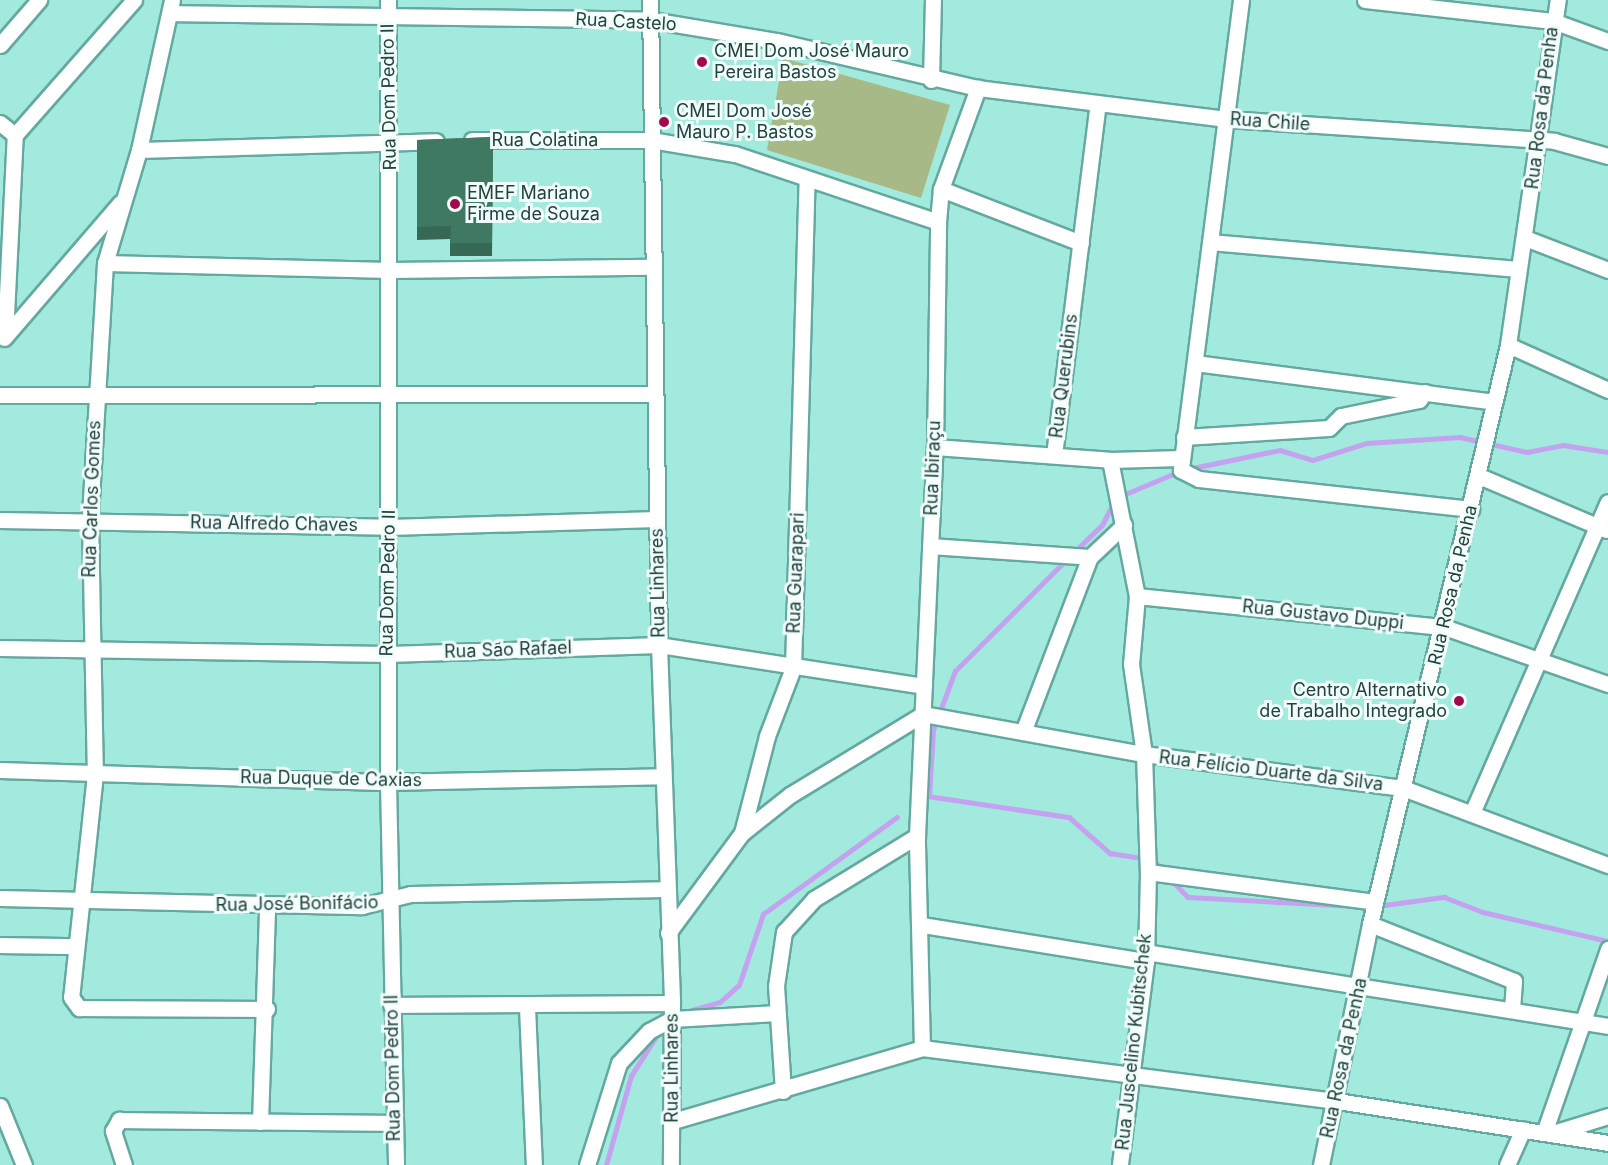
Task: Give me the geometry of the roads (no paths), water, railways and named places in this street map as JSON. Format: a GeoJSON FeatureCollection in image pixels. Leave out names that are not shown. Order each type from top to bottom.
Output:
{"type":"FeatureCollection","features":[{"type":"Feature","properties":{"kind":"street"},"geometry":{"type":"LineString","coordinates":[[0,45],[39,0]]}},
{"type":"Feature","properties":{"kind":"street"},"geometry":{"type":"LineString","coordinates":[[3,339],[15,135],[134,0]]}},
{"type":"Feature","properties":{"kind":"street","name":"Rua Dom Pedro II"},"geometry":{"type":"LineString","coordinates":[[388,0],[390,141],[388,782],[396,1165]]}},
{"type":"Feature","properties":{"kind":"street","name":"Rua Linhares"},"geometry":{"type":"LineString","coordinates":[[650,0],[659,645],[665,889],[672,1003],[671,1165]]}},
{"type":"Feature","properties":{"kind":"street"},"geometry":{"type":"LineString","coordinates":[[932,81],[933,0]]}},
{"type":"Feature","properties":{"kind":"street"},"geometry":{"type":"LineString","coordinates":[[1241,0],[1181,464],[1198,479],[1471,509]]}},
{"type":"Feature","properties":{"kind":"street"},"geometry":{"type":"LineString","coordinates":[[1365,0],[1553,21],[1608,41]]}},
{"type":"Feature","properties":{"kind":"street","name":"Rua Rosa da Penha"},"geometry":{"type":"LineString","coordinates":[[1322,1165],[1337,1101],[1370,924],[1444,627],[1508,345],[1518,269],[1525,238],[1553,21],[1558,0]]}},
{"type":"Feature","properties":{"kind":"street","name":"Rua Castelo"},"geometry":{"type":"LineString","coordinates":[[171,7],[387,17],[651,20],[777,41],[932,81]]}},
{"type":"Feature","properties":{"kind":"street","name":"Rua Carlos Gomes"},"geometry":{"type":"LineString","coordinates":[[171,7],[139,150],[105,263],[95,392],[90,519],[89,647],[94,774],[74,946],[73,1005],[267,1010]]}},
{"type":"Feature","properties":{"kind":"street","name":"Rua Chile"},"geometry":{"type":"LineString","coordinates":[[932,81],[1227,119],[1574,144],[1608,156]]}},
{"type":"Feature","properties":{"kind":"street","name":"Rua Ibiraçu"},"geometry":{"type":"LineString","coordinates":[[922,1048],[923,925],[917,837],[935,447],[938,222],[941,189],[978,88]]}},
{"type":"Feature","properties":{"kind":"street","name":"Rua Querubins"},"geometry":{"type":"LineString","coordinates":[[1098,104],[1054,455],[1181,464]]}},
{"type":"Feature","properties":{"kind":"street"},"geometry":{"type":"LineString","coordinates":[[0,123],[15,135]]}},
{"type":"Feature","properties":{"kind":"street","name":"Rua Colatina"},"geometry":{"type":"LineString","coordinates":[[139,150],[390,141],[651,140],[735,154],[807,181],[938,222]]}},
{"type":"Feature","properties":{"kind":"street","name":"Rua Guarapari"},"geometry":{"type":"LineString","coordinates":[[668,933],[742,833],[767,736],[793,668],[807,181]]}},
{"type":"Feature","properties":{"kind":"street"},"geometry":{"type":"LineString","coordinates":[[941,189],[1081,243]]}},
{"type":"Feature","properties":{"kind":"street"},"geometry":{"type":"LineString","coordinates":[[3,339],[122,201]]}},
{"type":"Feature","properties":{"kind":"street"},"geometry":{"type":"LineString","coordinates":[[1525,238],[1608,270]]}},
{"type":"Feature","properties":{"kind":"street"},"geometry":{"type":"LineString","coordinates":[[1210,242],[1518,269]]}},
{"type":"Feature","properties":{"kind":"street"},"geometry":{"type":"LineString","coordinates":[[105,263],[390,270],[652,267]]}},
{"type":"Feature","properties":{"kind":"street"},"geometry":{"type":"LineString","coordinates":[[1508,345],[1608,390]]}},
{"type":"Feature","properties":{"kind":"street"},"geometry":{"type":"LineString","coordinates":[[1195,363],[1494,402]]}},
{"type":"Feature","properties":{"kind":"street"},"geometry":{"type":"LineString","coordinates":[[0,395],[95,392],[390,396],[654,394]]}},
{"type":"Feature","properties":{"kind":"street"},"geometry":{"type":"LineString","coordinates":[[1184,437],[1329,428],[1341,416],[1419,400],[1425,392]]}},
{"type":"Feature","properties":{"kind":"street"},"geometry":{"type":"LineString","coordinates":[[935,447],[1054,455]]}},
{"type":"Feature","properties":{"kind":"street"},"geometry":{"type":"LineString","coordinates":[[1110,460],[1137,596]]}},
{"type":"Feature","properties":{"kind":"street"},"geometry":{"type":"LineString","coordinates":[[1479,476],[1603,528]]}},
{"type":"Feature","properties":{"kind":"street"},"geometry":{"type":"LineString","coordinates":[[1472,813],[1541,658],[1603,528],[1608,502]]}},
{"type":"Feature","properties":{"kind":"street","name":"Rua Alfredo Chaves"},"geometry":{"type":"LineString","coordinates":[[0,520],[90,519],[389,526],[657,519]]}},
{"type":"Feature","properties":{"kind":"street"},"geometry":{"type":"LineString","coordinates":[[1023,732],[1090,557],[1124,525]]}},
{"type":"Feature","properties":{"kind":"street"},"geometry":{"type":"LineString","coordinates":[[930,546],[1090,557]]}},
{"type":"Feature","properties":{"kind":"street","name":"Rua Gustavo Duppi"},"geometry":{"type":"LineString","coordinates":[[1137,596],[1444,627],[1541,658],[1608,684]]}},
{"type":"Feature","properties":{"kind":"street","name":"Rua Juscelino Kubitschek"},"geometry":{"type":"LineString","coordinates":[[1120,1165],[1129,1074],[1146,957],[1148,872],[1144,754],[1131,664],[1137,596]]}},
{"type":"Feature","properties":{"kind":"street","name":"Rua São Rafael"},"geometry":{"type":"LineString","coordinates":[[0,648],[89,647],[388,654],[659,645],[793,668],[924,686]]}},
{"type":"Feature","properties":{"kind":"street"},"geometry":{"type":"LineString","coordinates":[[742,833],[790,795],[923,714]]}},
{"type":"Feature","properties":{"kind":"street","name":"Rua Felício Duarte da Silva"},"geometry":{"type":"LineString","coordinates":[[923,714],[1144,754],[1403,788],[1608,865]]}},
{"type":"Feature","properties":{"kind":"street","name":"Rua Duque de Caxias"},"geometry":{"type":"LineString","coordinates":[[0,770],[388,782],[663,776]]}},
{"type":"Feature","properties":{"kind":"street"},"geometry":{"type":"LineString","coordinates":[[783,1091],[777,1013],[780,947],[794,916],[866,865],[917,837]]}},
{"type":"Feature","properties":{"kind":"street"},"geometry":{"type":"LineString","coordinates":[[1148,872],[1376,902]]}},
{"type":"Feature","properties":{"kind":"street","name":"Rua José Bonifácio"},"geometry":{"type":"LineString","coordinates":[[0,898],[78,903],[267,906],[390,901],[411,894],[665,889]]}},
{"type":"Feature","properties":{"kind":"street"},"geometry":{"type":"LineString","coordinates":[[260,1122],[267,1010],[267,906]]}},
{"type":"Feature","properties":{"kind":"street"},"geometry":{"type":"LineString","coordinates":[[1370,924],[1514,981],[1512,1008]]}},
{"type":"Feature","properties":{"kind":"street"},"geometry":{"type":"LineString","coordinates":[[923,925],[1512,1008],[1584,1019],[1608,1026]]}},
{"type":"Feature","properties":{"kind":"street"},"geometry":{"type":"LineString","coordinates":[[0,945],[74,946]]}},
{"type":"Feature","properties":{"kind":"street"},"geometry":{"type":"LineString","coordinates":[[1547,1133],[1608,949]]}},
{"type":"Feature","properties":{"kind":"street"},"geometry":{"type":"LineString","coordinates":[[391,1005],[526,1007],[672,1003]]}},
{"type":"Feature","properties":{"kind":"street"},"geometry":{"type":"LineString","coordinates":[[526,1007],[534,1165]]}},
{"type":"Feature","properties":{"kind":"street"},"geometry":{"type":"LineString","coordinates":[[587,1165],[619,1064],[649,1031],[672,1019],[777,1013]]}},
{"type":"Feature","properties":{"kind":"street"},"geometry":{"type":"LineString","coordinates":[[673,1121],[783,1091],[922,1048],[1337,1101],[1608,1143]]}},
{"type":"Feature","properties":{"kind":"street"},"geometry":{"type":"LineString","coordinates":[[0,1106],[24,1165]]}},
{"type":"Feature","properties":{"kind":"street"},"geometry":{"type":"LineString","coordinates":[[1547,1133],[1608,1116]]}},
{"type":"Feature","properties":{"kind":"street"},"geometry":{"type":"LineString","coordinates":[[124,1165],[114,1124],[394,1123]]}},
{"type":"Feature","properties":{"kind":"street"},"geometry":{"type":"LineString","coordinates":[[1507,1165],[1523,1129]]}},
{"type":"Feature","properties":{"kind":"waterway"},"geometry":{"type":"LineString","coordinates":[[1188,469],[1280,450],[1313,460],[1367,443],[1460,437],[1527,452],[1563,445],[1608,452]]}},
{"type":"Feature","properties":{"kind":"waterway"},"geometry":{"type":"LineString","coordinates":[[1075,551],[1102,525],[1116,498],[1180,471]]}},
{"type":"Feature","properties":{"kind":"waterway"},"geometry":{"type":"LineString","coordinates":[[929,796],[933,730],[955,671],[1067,559]]}},
{"type":"Feature","properties":{"kind":"waterway"},"geometry":{"type":"LineString","coordinates":[[928,796],[1069,817],[1110,853],[1154,860],[1163,870]]}},
{"type":"Feature","properties":{"kind":"waterway"},"geometry":{"type":"LineString","coordinates":[[685,1012],[720,1002],[739,985],[763,914],[897,817]]}},
{"type":"Feature","properties":{"kind":"waterway"},"geometry":{"type":"LineString","coordinates":[[1170,878],[1188,897],[1356,906]]}},
{"type":"Feature","properties":{"kind":"waterway"},"geometry":{"type":"LineString","coordinates":[[1377,906],[1444,897],[1483,912],[1608,941]]}},
{"type":"Feature","properties":{"kind":"waterway"},"geometry":{"type":"LineString","coordinates":[[606,1165],[631,1076],[657,1035]]}},
{"type":"Feature","properties":{"kind":"place","name":"CMEI Dom José Mauro Pereira Bastos"},"geometry":{"type":"Point","coordinates":[702,62]}},
{"type":"Feature","properties":{"kind":"place","name":"CMEI Dom José Mauro P. Bastos"},"geometry":{"type":"Point","coordinates":[664,122]}},
{"type":"Feature","properties":{"kind":"place","name":"EMEF Mariano Firme de Souza"},"geometry":{"type":"Point","coordinates":[455,204]}},
{"type":"Feature","properties":{"kind":"place","name":"Centro Alternativo de Trabalho Integrado"},"geometry":{"type":"Point","coordinates":[1459,701]}}]}
